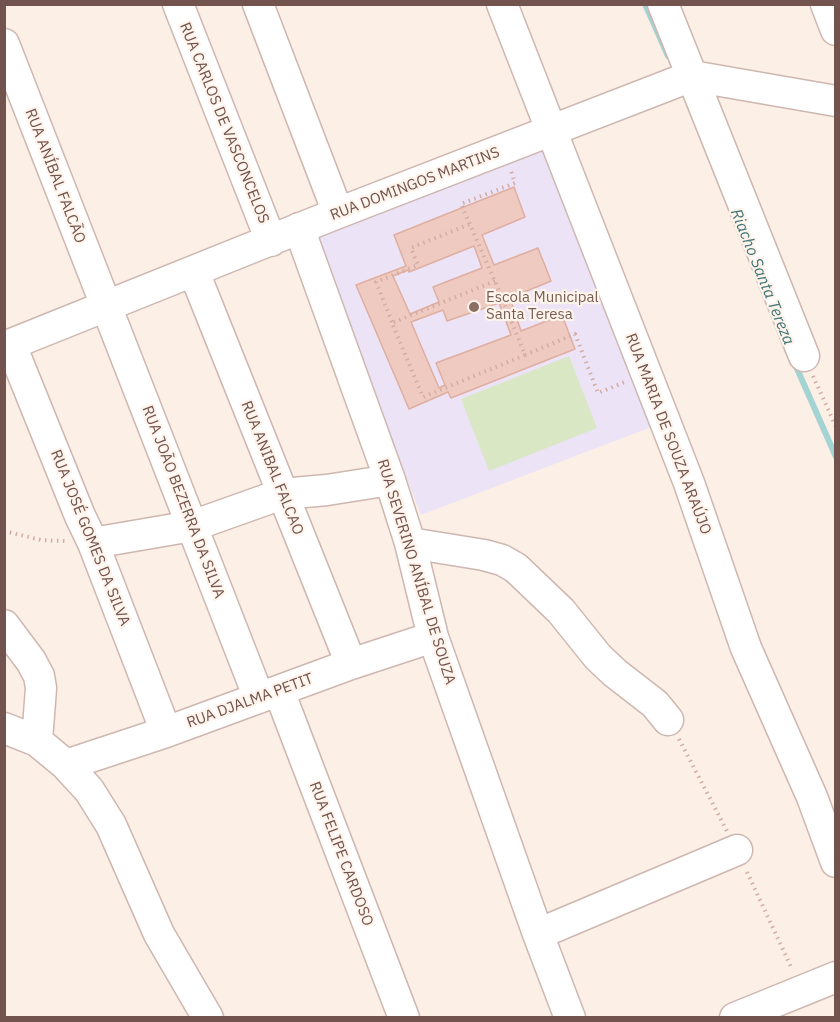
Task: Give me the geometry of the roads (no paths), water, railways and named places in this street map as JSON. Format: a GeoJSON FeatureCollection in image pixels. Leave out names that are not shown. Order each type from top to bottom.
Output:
{"type":"FeatureCollection","features":[{"type":"Feature","properties":{"kind":"street","name":"RUA CARLOS DE VASCONCELOS"},"geometry":{"type":"LineString","coordinates":[[178,4],[271,241]]}},
{"type":"Feature","properties":{"kind":"street"},"geometry":{"type":"LineString","coordinates":[[258,4],[338,213]]}},
{"type":"Feature","properties":{"kind":"street","name":"RUA MARIA DE SOUZA ARAÚJO"},"geometry":{"type":"LineString","coordinates":[[502,4],[644,373],[689,483],[746,648],[824,791],[836,862]]}},
{"type":"Feature","properties":{"kind":"street"},"geometry":{"type":"LineString","coordinates":[[663,4],[804,356]]}},
{"type":"Feature","properties":{"kind":"street"},"geometry":{"type":"LineString","coordinates":[[826,4],[836,30]]}},
{"type":"Feature","properties":{"kind":"street","name":"RUA ANÍBAL FALCÃO"},"geometry":{"type":"LineString","coordinates":[[4,44],[106,307]]}},
{"type":"Feature","properties":{"kind":"street","name":"RUA DOMINGOS MARTINS"},"geometry":{"type":"LineString","coordinates":[[8,346],[299,228],[692,76]]}},
{"type":"Feature","properties":{"kind":"street"},"geometry":{"type":"LineString","coordinates":[[692,76],[836,101]]}},
{"type":"Feature","properties":{"kind":"street","name":"RUA SEVERINO ANÍBAL DE SOUZA"},"geometry":{"type":"LineString","coordinates":[[299,228],[390,480],[410,543],[433,637],[538,934],[570,1017]]}},
{"type":"Feature","properties":{"kind":"street","name":"RUA ANIBAL FALCAO"},"geometry":{"type":"LineString","coordinates":[[194,272],[351,664]]}},
{"type":"Feature","properties":{"kind":"street","name":"RUA JOÃO BEZERRA DA SILVA"},"geometry":{"type":"LineString","coordinates":[[106,307],[192,526],[269,694]]}},
{"type":"Feature","properties":{"kind":"street","name":"RUA JOSÉ GOMES DA SILVA"},"geometry":{"type":"LineString","coordinates":[[8,346],[93,543],[166,732]]}},
{"type":"Feature","properties":{"kind":"street"},"geometry":{"type":"LineString","coordinates":[[93,543],[192,526],[282,494],[390,480]]}},
{"type":"Feature","properties":{"kind":"street"},"geometry":{"type":"LineString","coordinates":[[410,543],[484,555],[502,560],[516,568],[561,610],[598,657],[615,674],[655,704],[668,720]]}},
{"type":"Feature","properties":{"kind":"street"},"geometry":{"type":"LineString","coordinates":[[4,625],[31,661],[39,676],[41,688],[38,741]]}},
{"type":"Feature","properties":{"kind":"street","name":"RUA DJALMA PETIT"},"geometry":{"type":"LineString","coordinates":[[66,765],[433,637]]}},
{"type":"Feature","properties":{"kind":"street","name":"RUA FELIPE CARDOSO"},"geometry":{"type":"LineString","coordinates":[[269,694],[404,1017]]}},
{"type":"Feature","properties":{"kind":"street"},"geometry":{"type":"LineString","coordinates":[[4,728],[38,741],[66,765],[89,790],[111,825],[159,934],[208,1017]]}},
{"type":"Feature","properties":{"kind":"street"},"geometry":{"type":"LineString","coordinates":[[538,934],[737,850]]}},
{"type":"Feature","properties":{"kind":"street"},"geometry":{"type":"LineString","coordinates":[[735,1017],[836,977]]}},
{"type":"Feature","properties":{"kind":"waterway","name":"Riacho Santa Tereza"},"geometry":{"type":"LineString","coordinates":[[645,4],[668,56]]}},
{"type":"Feature","properties":{"kind":"waterway","name":"Riacho Santa Tereza"},"geometry":{"type":"LineString","coordinates":[[795,364],[836,457]]}},
{"type":"Feature","properties":{"kind":"place","name":"Escola Municipal Santa Teresa"},"geometry":{"type":"Point","coordinates":[474,307]}}]}
